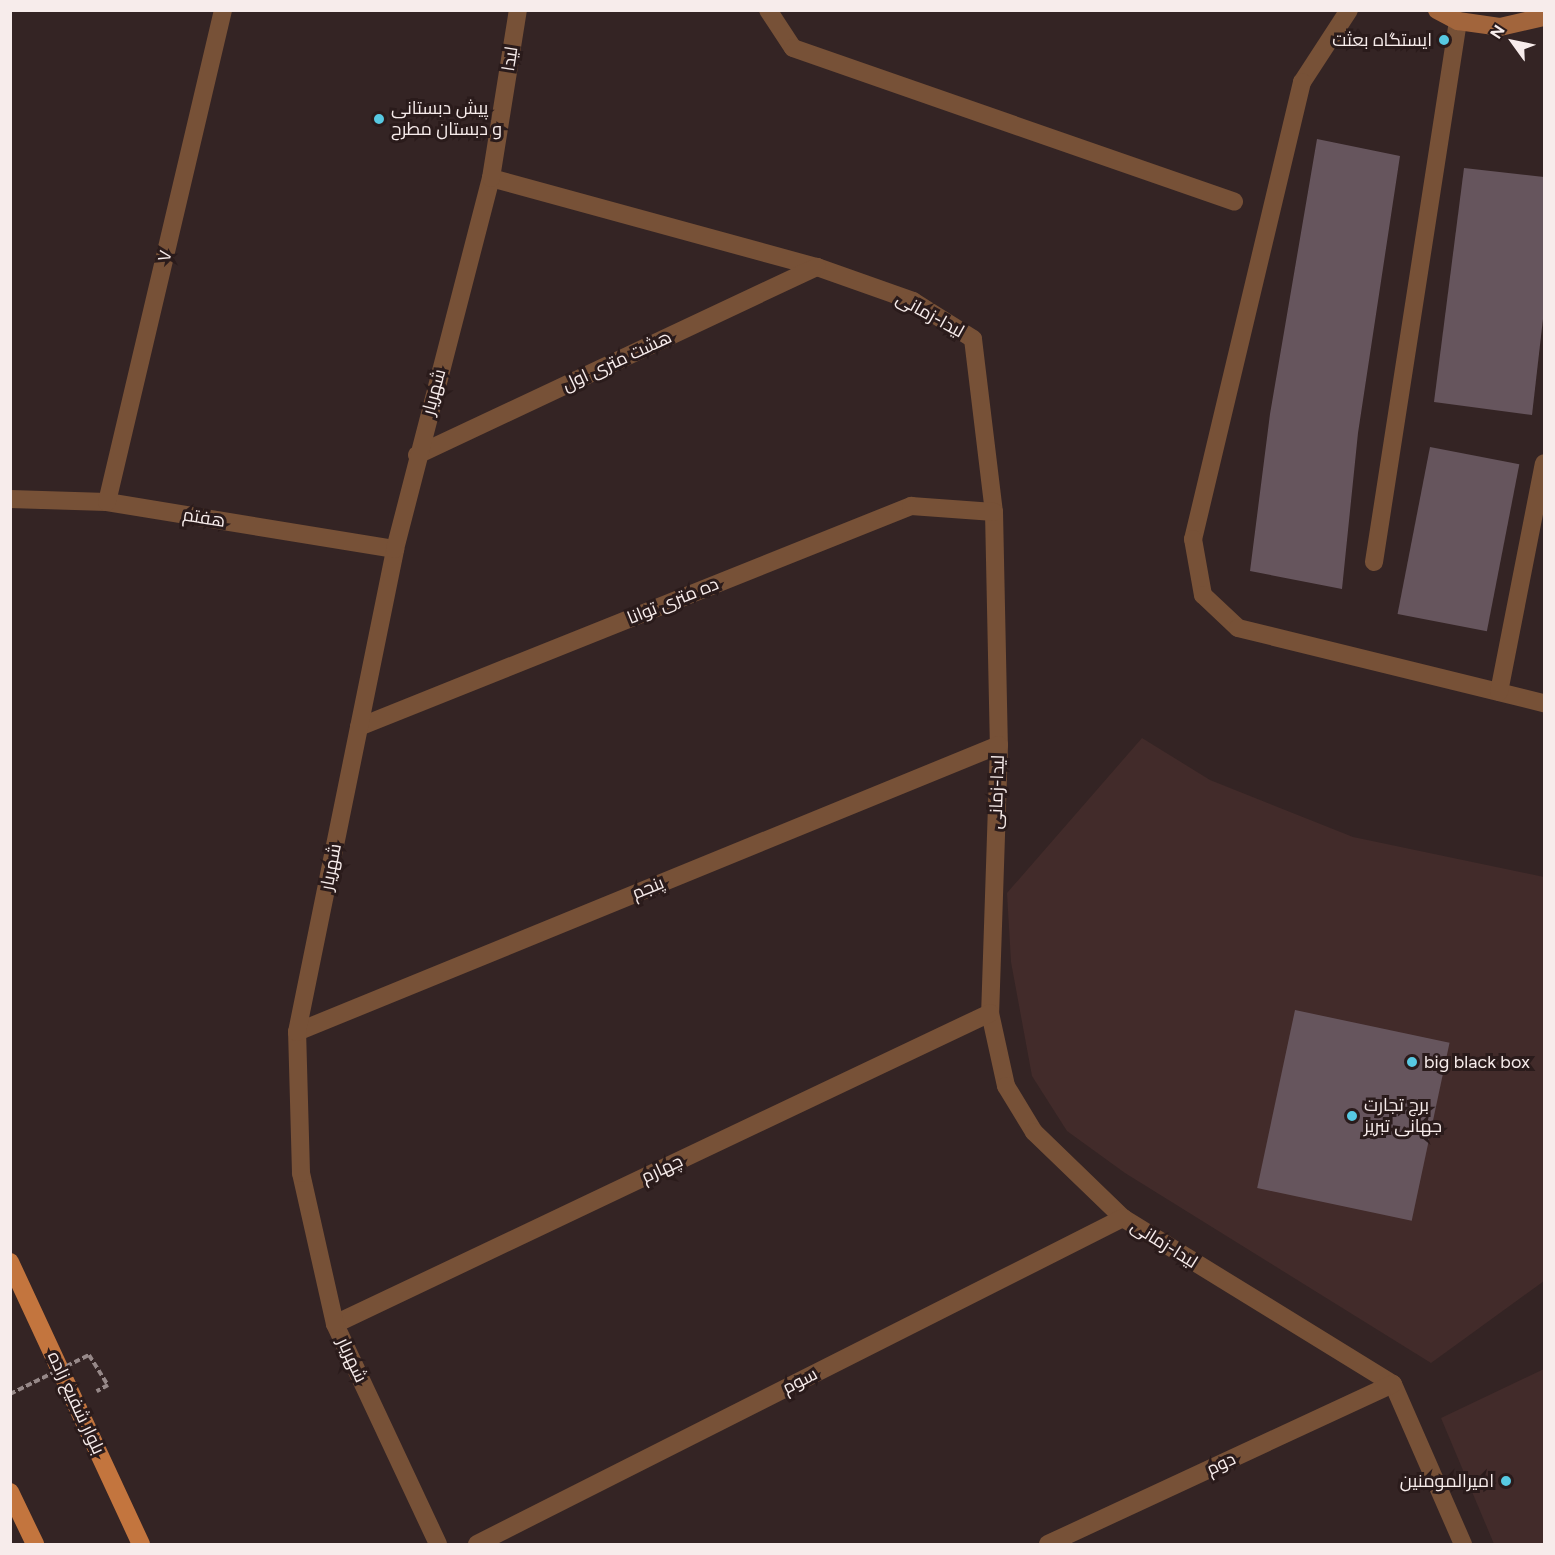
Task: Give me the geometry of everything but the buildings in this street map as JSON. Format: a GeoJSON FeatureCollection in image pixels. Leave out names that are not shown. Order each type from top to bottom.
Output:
{"type":"FeatureCollection","features":[{"type":"Feature","properties":{"kind":"main road"},"geometry":{"type":"LineString","coordinates":[[1437,10],[1458,21],[1500,27],[1545,17]]}},
{"type":"Feature","properties":{"kind":"main road","name":"بلوار شفیع زاده"},"geometry":{"type":"LineString","coordinates":[[10,1262],[141,1545]]}},
{"type":"Feature","properties":{"kind":"main road"},"geometry":{"type":"LineString","coordinates":[[10,1492],[16,1516],[35,1545]]}},
{"type":"Feature","properties":{"kind":"street","name":"۷"},"geometry":{"type":"LineString","coordinates":[[107,502],[223,10]]}},
{"type":"Feature","properties":{"kind":"street","name":"لیدا"},"geometry":{"type":"LineString","coordinates":[[491,178],[518,10]]}},
{"type":"Feature","properties":{"kind":"street"},"geometry":{"type":"LineString","coordinates":[[768,10],[793,48],[1234,202]]}},
{"type":"Feature","properties":{"kind":"street"},"geometry":{"type":"LineString","coordinates":[[1349,10],[1302,82],[1193,539],[1203,596],[1238,628],[1545,703]]}},
{"type":"Feature","properties":{"kind":"street"},"geometry":{"type":"LineString","coordinates":[[1374,561],[1458,21]]}},
{"type":"Feature","properties":{"kind":"street","name":"لیدا-زمانی"},"geometry":{"type":"LineString","coordinates":[[491,178],[818,267],[912,301],[973,339],[994,512],[999,746],[990,1013],[1006,1086],[1034,1132],[1123,1218],[1393,1384]]}},
{"type":"Feature","properties":{"kind":"street","name":"شهریار"},"geometry":{"type":"LineString","coordinates":[[438,1545],[335,1324],[301,1173],[297,1032],[395,549],[417,455],[491,178]]}},
{"type":"Feature","properties":{"kind":"street","name":"هشت متری اول"},"geometry":{"type":"LineString","coordinates":[[417,455],[818,267]]}},
{"type":"Feature","properties":{"kind":"street"},"geometry":{"type":"LineString","coordinates":[[1499,692],[1545,463]]}},
{"type":"Feature","properties":{"kind":"street","name":"هفتم"},"geometry":{"type":"LineString","coordinates":[[10,499],[107,502],[395,549]]}},
{"type":"Feature","properties":{"kind":"street","name":"ده متری توانا"},"geometry":{"type":"LineString","coordinates":[[358,727],[911,506],[994,512]]}},
{"type":"Feature","properties":{"kind":"street","name":"پنجم"},"geometry":{"type":"LineString","coordinates":[[297,1032],[999,746]]}},
{"type":"Feature","properties":{"kind":"street","name":"چهارم"},"geometry":{"type":"LineString","coordinates":[[335,1324],[990,1013]]}},
{"type":"Feature","properties":{"kind":"street","name":"سوم"},"geometry":{"type":"LineString","coordinates":[[477,1545],[1123,1218]]}},
{"type":"Feature","properties":{"kind":"street"},"geometry":{"type":"LineString","coordinates":[[1393,1384],[1463,1545]]}},
{"type":"Feature","properties":{"kind":"street","name":"دوم"},"geometry":{"type":"LineString","coordinates":[[1048,1545],[1393,1384]]}},
{"type":"Feature","properties":{"kind":"path"},"geometry":{"type":"LineString","coordinates":[[10,1394],[89,1355],[108,1385]]}},
{"type":"Feature","properties":{"kind":"shaded area"},"geometry":{"type":"Polygon","coordinates":[[[1142,738],[1210,780],[1353,837],[1544,877],[1544,1281],[1431,1363],[1125,1173],[1067,1131],[1032,1076],[1011,962],[1007,893],[1142,738]]]}},
{"type":"Feature","properties":{"kind":"shaded area","name":"امیرالمومنین"},"geometry":{"type":"Polygon","coordinates":[[[1544,1369],[1544,1544],[1494,1544],[1441,1418],[1544,1369]]]}},
{"type":"Feature","properties":{"kind":"place","name":"ایستگاه بعثت"},"geometry":{"type":"Point","coordinates":[1444,40]}},
{"type":"Feature","properties":{"kind":"place","name":"پیش دبستانی و دبستان مطرح"},"geometry":{"type":"Point","coordinates":[379,119]}},
{"type":"Feature","properties":{"kind":"place","name":"big black box"},"geometry":{"type":"Point","coordinates":[1412,1062]}},
{"type":"Feature","properties":{"kind":"place","name":"برج تجارت جهانی تبریز"},"geometry":{"type":"Point","coordinates":[1352,1116]}},
{"type":"Feature","properties":{"kind":"place","name":"امیرالمومنین"},"geometry":{"type":"Point","coordinates":[1506,1481]}}]}
